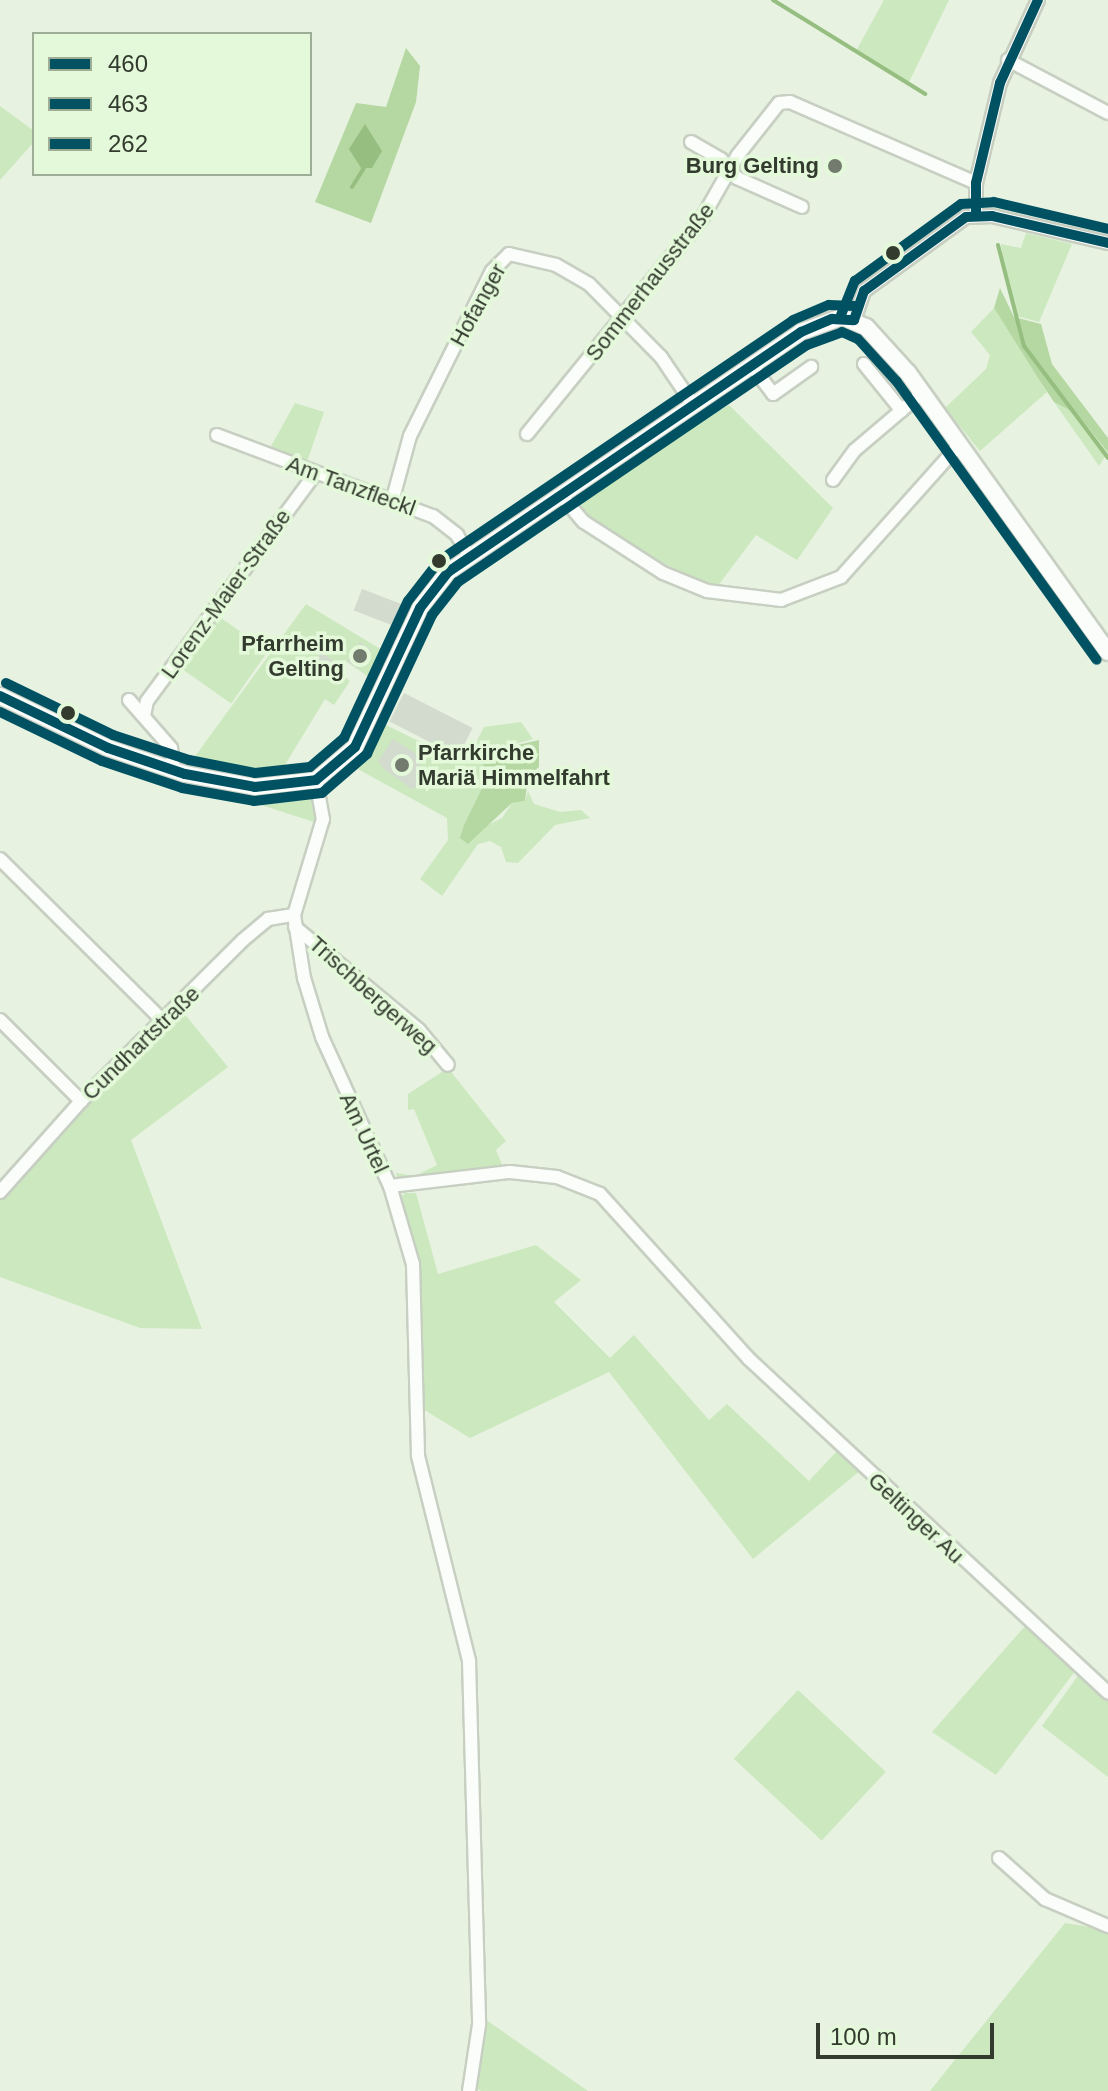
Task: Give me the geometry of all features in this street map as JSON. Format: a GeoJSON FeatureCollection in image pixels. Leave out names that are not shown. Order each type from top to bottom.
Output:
{"type":"FeatureCollection","features":[{"type":"Feature","properties":{"kind":"main road"},"geometry":{"type":"LineString","coordinates":[[0,696],[108,748],[174,770],[255,787],[316,780],[355,747],[420,608],[439,580],[469,556],[820,322],[854,320],[876,336],[922,393],[1108,652]]}},
{"type":"Feature","properties":{"kind":"street"},"geometry":{"type":"LineString","coordinates":[[976,215],[976,183],[1008,60],[1038,0]]}},
{"type":"Feature","properties":{"kind":"street"},"geometry":{"type":"LineString","coordinates":[[1008,60],[1108,113]]}},
{"type":"Feature","properties":{"kind":"street","name":"Sommerhausstraße"},"geometry":{"type":"LineString","coordinates":[[527,434],[625,319],[732,174],[738,155],[779,103],[790,102],[976,183]]}},
{"type":"Feature","properties":{"kind":"street"},"geometry":{"type":"LineString","coordinates":[[691,142],[721,159],[732,174],[802,207]]}},
{"type":"Feature","properties":{"kind":"street"},"geometry":{"type":"LineString","coordinates":[[854,320],[864,291],[890,266],[976,215],[1108,243]]}},
{"type":"Feature","properties":{"kind":"street","name":"Hofanger"},"geometry":{"type":"LineString","coordinates":[[393,498],[410,436],[500,260],[521,254],[556,265],[589,284],[625,319],[694,406]]}},
{"type":"Feature","properties":{"kind":"street"},"geometry":{"type":"LineString","coordinates":[[864,364],[902,411]]}},
{"type":"Feature","properties":{"kind":"street"},"geometry":{"type":"LineString","coordinates":[[752,366],[773,394],[811,367]]}},
{"type":"Feature","properties":{"kind":"street"},"geometry":{"type":"LineString","coordinates":[[833,480],[855,450],[922,393]]}},
{"type":"Feature","properties":{"kind":"street","name":"Am Tanzfleckl"},"geometry":{"type":"LineString","coordinates":[[217,435],[315,474],[393,498],[446,526],[469,556]]}},
{"type":"Feature","properties":{"kind":"street"},"geometry":{"type":"LineString","coordinates":[[561,495],[601,535],[663,573],[735,598],[781,600],[841,577],[960,444]]}},
{"type":"Feature","properties":{"kind":"street","name":"Lorenz-Maier-Straße"},"geometry":{"type":"LineString","coordinates":[[144,716],[147,701],[315,474]]}},
{"type":"Feature","properties":{"kind":"street"},"geometry":{"type":"LineString","coordinates":[[129,700],[175,755],[174,770]]}},
{"type":"Feature","properties":{"kind":"street"},"geometry":{"type":"LineString","coordinates":[[295,921],[323,819],[316,780]]}},
{"type":"Feature","properties":{"kind":"street"},"geometry":{"type":"LineString","coordinates":[[0,859],[164,1022]]}},
{"type":"Feature","properties":{"kind":"street","name":"Cundhartstraße"},"geometry":{"type":"LineString","coordinates":[[1,1190],[81,1101],[268,919],[295,921]]}},
{"type":"Feature","properties":{"kind":"street","name":"Trischbergerweg"},"geometry":{"type":"LineString","coordinates":[[295,921],[419,1030],[448,1065]]}},
{"type":"Feature","properties":{"kind":"street","name":"Am Urtel"},"geometry":{"type":"LineString","coordinates":[[295,921],[322,1037],[390,1186],[510,1172],[587,1187],[623,1214],[729,1338]]}},
{"type":"Feature","properties":{"kind":"street"},"geometry":{"type":"LineString","coordinates":[[0,1020],[81,1101]]}},
{"type":"Feature","properties":{"kind":"street"},"geometry":{"type":"LineString","coordinates":[[390,1186],[413,1264],[418,1456],[469,1661],[479,2025],[469,2091]]}},
{"type":"Feature","properties":{"kind":"street","name":"Geltinger Au"},"geometry":{"type":"LineString","coordinates":[[729,1338],[1108,1693]]}},
{"type":"Feature","properties":{"kind":"street"},"geometry":{"type":"LineString","coordinates":[[999,1858],[1045,1899],[1108,1926]]}},
{"type":"Feature","properties":{"kind":"shaded area"},"geometry":{"type":"Polygon","coordinates":[[[884,0],[949,0],[909,82],[856,51],[884,0]]]}},
{"type":"Feature","properties":{"kind":"shaded area"},"geometry":{"type":"Polygon","coordinates":[[[406,48],[420,66],[416,102],[371,223],[315,202],[356,103],[386,107],[406,48]]]}},
{"type":"Feature","properties":{"kind":"shaded area"},"geometry":{"type":"Polygon","coordinates":[[[0,106],[32,130],[32,144],[0,180],[0,106]]]}},
{"type":"Feature","properties":{"kind":"shaded area"},"geometry":{"type":"Polygon","coordinates":[[[365,124],[382,151],[372,168],[361,168],[349,149],[365,124]]]}},
{"type":"Feature","properties":{"kind":"shaded area"},"geometry":{"type":"Polygon","coordinates":[[[1026,233],[1072,244],[1039,322],[1017,316],[1004,267],[1001,244],[1021,248],[1026,233]]]}},
{"type":"Feature","properties":{"kind":"shaded area"},"geometry":{"type":"Polygon","coordinates":[[[1000,288],[1014,317],[1041,324],[1052,364],[1108,438],[1108,452],[1077,414],[1054,402],[1038,378],[994,308],[1000,288]]]}},
{"type":"Feature","properties":{"kind":"shaded area"},"geometry":{"type":"Polygon","coordinates":[[[994,308],[1047,392],[980,451],[945,408],[986,369],[990,355],[971,332],[994,308]]]}},
{"type":"Feature","properties":{"kind":"shaded area"},"geometry":{"type":"Polygon","coordinates":[[[1054,402],[1077,414],[1108,452],[1099,466],[1054,402]]]}},
{"type":"Feature","properties":{"kind":"shaded area"},"geometry":{"type":"Polygon","coordinates":[[[295,403],[324,412],[307,462],[269,450],[295,403]]]}},
{"type":"Feature","properties":{"kind":"shaded area"},"geometry":{"type":"Polygon","coordinates":[[[729,405],[833,508],[797,560],[756,535],[714,591],[592,523],[580,503],[586,490],[729,405]]]}},
{"type":"Feature","properties":{"kind":"shaded area"},"geometry":{"type":"Polygon","coordinates":[[[306,604],[387,653],[376,682],[347,662],[339,673],[350,681],[334,705],[325,699],[277,778],[188,766],[306,604]]]}},
{"type":"Feature","properties":{"kind":"shaded area"},"geometry":{"type":"Polygon","coordinates":[[[218,616],[268,651],[231,703],[181,668],[218,616]]]}},
{"type":"Feature","properties":{"kind":"shaded area"},"geometry":{"type":"Polygon","coordinates":[[[521,722],[533,739],[479,754],[488,775],[461,838],[502,818],[512,803],[525,801],[528,791],[534,804],[560,812],[581,810],[590,818],[555,825],[518,863],[506,862],[501,847],[490,841],[478,844],[442,896],[420,879],[448,840],[447,818],[356,768],[386,725],[465,764],[484,727],[521,722]]]}},
{"type":"Feature","properties":{"kind":"shaded area"},"geometry":{"type":"Polygon","coordinates":[[[539,740],[539,767],[528,777],[525,801],[512,803],[468,844],[460,838],[488,776],[479,754],[539,740]]]}},
{"type":"Feature","properties":{"kind":"shaded area"},"geometry":{"type":"Polygon","coordinates":[[[310,794],[316,798],[314,822],[261,805],[266,797],[310,794]]]}},
{"type":"Feature","properties":{"kind":"shaded area"},"geometry":{"type":"Polygon","coordinates":[[[178,1006],[228,1067],[131,1140],[202,1329],[140,1328],[0,1277],[0,1198],[82,1103],[169,1024],[178,1006]]]}},
{"type":"Feature","properties":{"kind":"shaded area"},"geometry":{"type":"Polygon","coordinates":[[[448,1068],[506,1141],[496,1150],[503,1167],[397,1179],[396,1173],[415,1176],[437,1165],[414,1109],[408,1110],[408,1094],[448,1068]]]}},
{"type":"Feature","properties":{"kind":"shaded area"},"geometry":{"type":"Polygon","coordinates":[[[405,1193],[416,1193],[438,1274],[536,1245],[581,1280],[554,1302],[610,1358],[634,1335],[709,1420],[727,1404],[809,1481],[837,1451],[861,1470],[753,1559],[609,1372],[470,1438],[415,1404],[418,1261],[398,1199],[405,1193]]]}},
{"type":"Feature","properties":{"kind":"shaded area"},"geometry":{"type":"Polygon","coordinates":[[[1026,1625],[1076,1670],[996,1775],[932,1732],[1026,1625]]]}},
{"type":"Feature","properties":{"kind":"shaded area"},"geometry":{"type":"Polygon","coordinates":[[[1080,1673],[1108,1697],[1108,1777],[1042,1726],[1080,1673]]]}},
{"type":"Feature","properties":{"kind":"shaded area"},"geometry":{"type":"Polygon","coordinates":[[[798,1690],[886,1772],[822,1841],[734,1759],[798,1690]]]}},
{"type":"Feature","properties":{"kind":"shaded area"},"geometry":{"type":"Polygon","coordinates":[[[1065,1923],[1108,1930],[1108,2091],[930,2091],[1065,1923]]]}},
{"type":"Feature","properties":{"kind":"shaded area"},"geometry":{"type":"Polygon","coordinates":[[[482,2017],[588,2091],[481,2091],[473,2086],[482,2017]]]}},
{"type":"Feature","properties":{"kind":"building"},"geometry":{"type":"Polygon","coordinates":[[[362,589],[401,604],[393,626],[354,610],[362,589]]]}},
{"type":"Feature","properties":{"kind":"building","name":"Pfarrheim Gelting"},"geometry":{"type":"Polygon","coordinates":[[[360,642],[372,650],[359,669],[347,661],[360,642]]]}},
{"type":"Feature","properties":{"kind":"building"},"geometry":{"type":"Polygon","coordinates":[[[321,652],[340,666],[330,681],[310,667],[321,652]]]}},
{"type":"Feature","properties":{"kind":"building"},"geometry":{"type":"Polygon","coordinates":[[[404,693],[473,728],[458,756],[389,722],[404,693]]]}},
{"type":"Feature","properties":{"kind":"building","name":"Pfarrkirche Mariä Himmelfahrt"},"geometry":{"type":"Polygon","coordinates":[[[393,739],[421,757],[418,764],[429,772],[427,782],[412,789],[384,769],[378,761],[393,739]]]}},
{"type":"Feature","properties":{"kind":"waterway"},"geometry":{"type":"LineString","coordinates":[[773,0],[925,94]]}},
{"type":"Feature","properties":{"kind":"waterway"},"geometry":{"type":"LineString","coordinates":[[352,187],[364,168]]}},
{"type":"Feature","properties":{"kind":"waterway"},"geometry":{"type":"LineString","coordinates":[[998,245],[1024,346],[1108,458]]}},
{"type":"Feature","properties":{"kind":"transit line","name":"460"},"geometry":{"type":"LineString","coordinates":[[976,215],[976,183],[1000,83],[1038,0]]}},
{"type":"Feature","properties":{"kind":"transit line","name":"262"},"geometry":{"type":"LineString","coordinates":[[841,315],[855,281],[961,204],[994,202],[1108,229]]}},
{"type":"Feature","properties":{"kind":"transit line","name":"460"},"geometry":{"type":"LineString","coordinates":[[854,320],[864,291],[966,217],[992,216],[1108,243]]}},
{"type":"Feature","properties":{"kind":"transit line","name":"262"},"geometry":{"type":"LineString","coordinates":[[6,683],[113,735],[189,760],[255,773],[310,767],[344,738],[408,601],[439,561],[793,320],[829,305],[855,306]]}},
{"type":"Feature","properties":{"kind":"transit line","name":"460"},"geometry":{"type":"LineString","coordinates":[[0,696],[108,748],[185,774],[255,787],[316,780],[355,747],[420,608],[448,572],[801,332],[832,319],[854,320]]}},
{"type":"Feature","properties":{"kind":"transit line","name":"463"},"geometry":{"type":"LineString","coordinates":[[0,712],[102,761],[182,788],[254,801],[322,793],[367,754],[432,615],[458,582],[807,345],[842,332],[858,339],[897,382],[1097,660]]}},
{"type":"Feature","properties":{"kind":"place","name":"Burg Gelting"},"geometry":{"type":"Point","coordinates":[835,166]}},
{"type":"Feature","properties":{"kind":"place","name":"Pfarrheim Gelting"},"geometry":{"type":"Point","coordinates":[360,656]}},
{"type":"Feature","properties":{"kind":"place","name":"Pfarrkirche Mariä Himmelfahrt"},"geometry":{"type":"Point","coordinates":[402,765]}}]}
